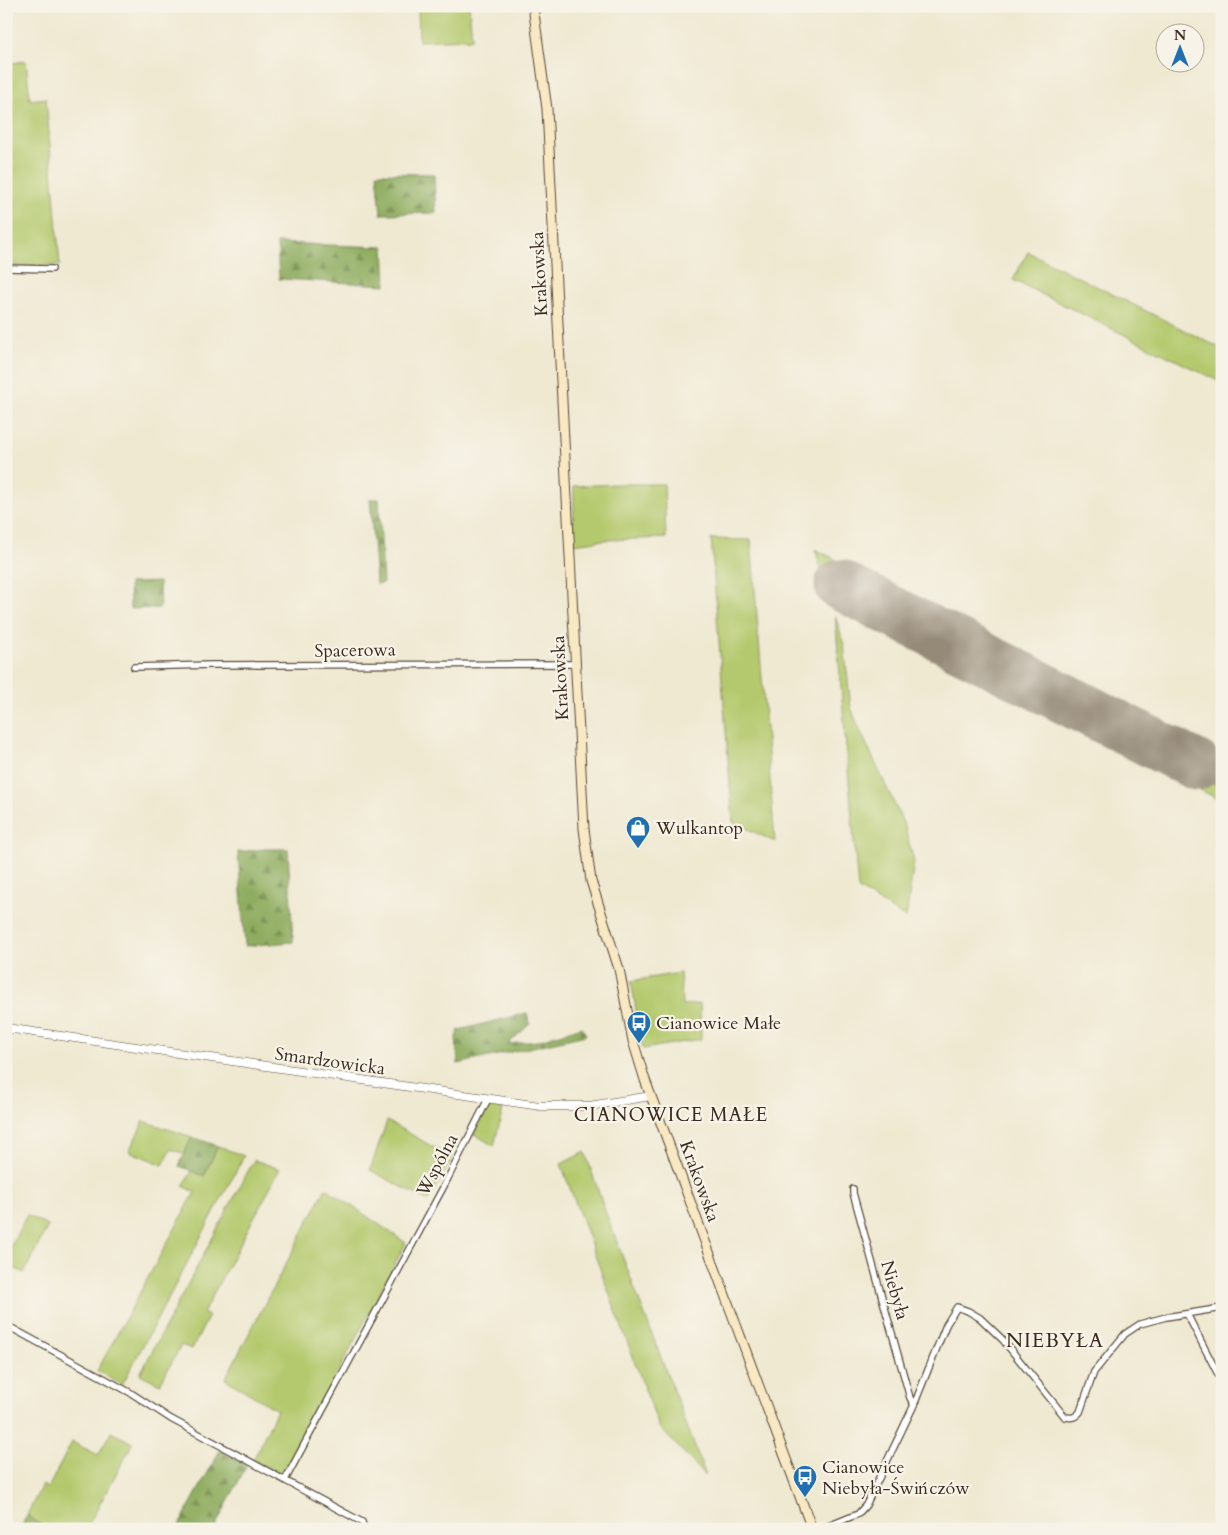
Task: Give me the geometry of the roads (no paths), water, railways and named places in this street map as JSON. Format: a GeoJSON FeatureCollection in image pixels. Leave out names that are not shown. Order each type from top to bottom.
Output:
{"type":"FeatureCollection","features":[{"type":"Feature","properties":{"kind":"main road","name":"Krakowska"},"geometry":{"type":"LineString","coordinates":[[533,6],[547,109],[584,829],[591,881],[618,969],[636,1050],[650,1096],[812,1529]]}},
{"type":"Feature","properties":{"kind":"street"},"geometry":{"type":"LineString","coordinates":[[6,268],[52,269]]}},
{"type":"Feature","properties":{"kind":"street","name":"Spacerowa"},"geometry":{"type":"LineString","coordinates":[[134,667],[576,664]]}},
{"type":"Feature","properties":{"kind":"street","name":"Smardzowicka"},"geometry":{"type":"LineString","coordinates":[[6,1028],[540,1106],[602,1105],[650,1096]]}},
{"type":"Feature","properties":{"kind":"street","name":"Wspólna"},"geometry":{"type":"LineString","coordinates":[[285,1480],[445,1184],[488,1099]]}},
{"type":"Feature","properties":{"kind":"street","name":"Niebyła"},"geometry":{"type":"LineString","coordinates":[[853,1189],[910,1398],[914,1405]]}},
{"type":"Feature","properties":{"kind":"street"},"geometry":{"type":"LineString","coordinates":[[821,1529],[854,1515],[864,1508],[914,1405],[946,1325],[957,1307],[980,1318],[1003,1340],[1065,1417],[1076,1417],[1080,1412],[1094,1372],[1125,1334],[1140,1324],[1166,1316],[1222,1308]]}},
{"type":"Feature","properties":{"kind":"street"},"geometry":{"type":"LineString","coordinates":[[1187,1314],[1222,1382]]}},
{"type":"Feature","properties":{"kind":"street"},"geometry":{"type":"LineString","coordinates":[[6,1325],[131,1393],[171,1419],[362,1522],[364,1529]]}},
{"type":"Feature","properties":{"kind":"place","name":"Wulkantop"},"geometry":{"type":"Point","coordinates":[638,849]}},
{"type":"Feature","properties":{"kind":"place","name":"Cianowice Małe"},"geometry":{"type":"Point","coordinates":[639,1044]}},
{"type":"Feature","properties":{"kind":"place","name":"Cianowice Niebyła-Świńczów"},"geometry":{"type":"Point","coordinates":[805,1498]}},
{"type":"Feature","properties":{"kind":"district","name":"CIANOWICE MAŁE"},"geometry":{"type":"Point","coordinates":[671,1114]}},
{"type":"Feature","properties":{"kind":"district","name":"NIEBYŁA"},"geometry":{"type":"Point","coordinates":[1055,1340]}}]}
